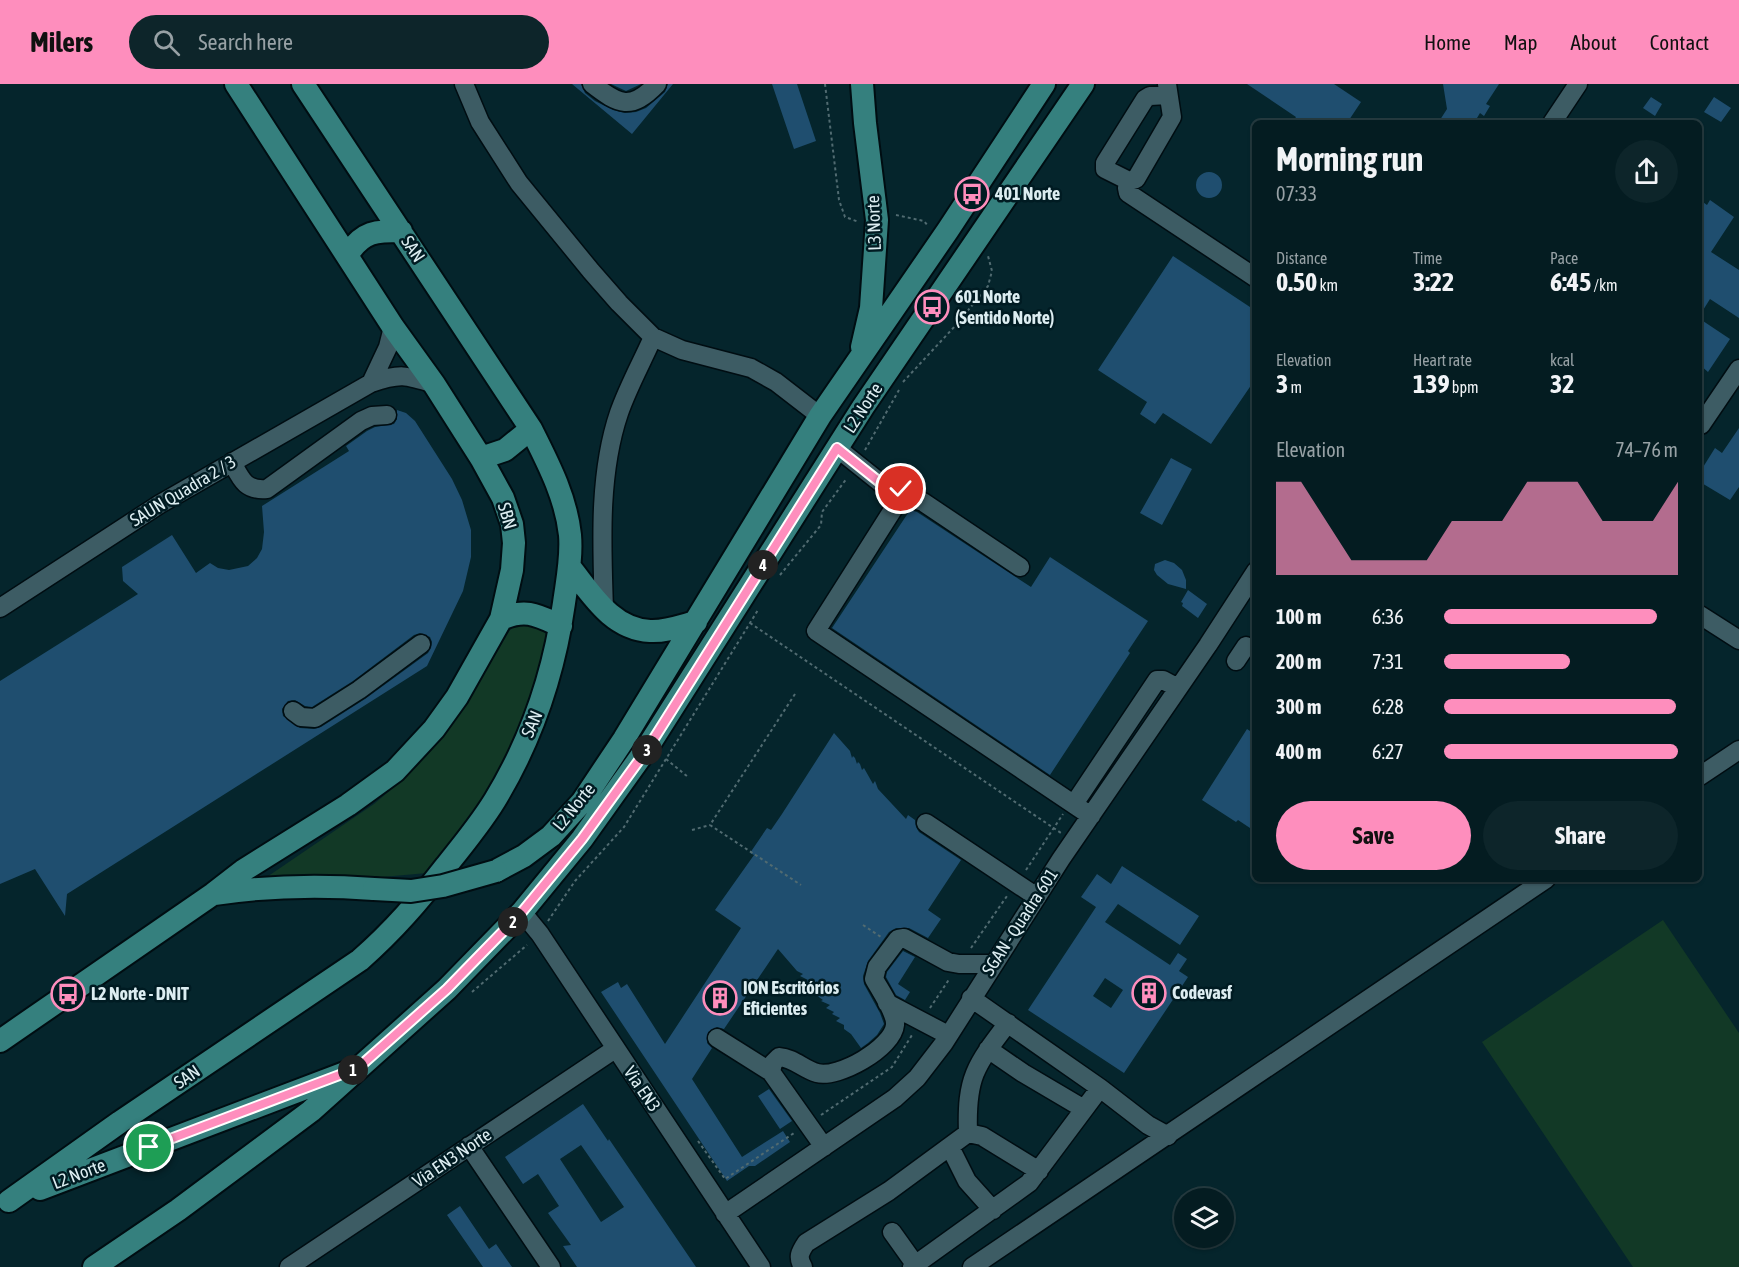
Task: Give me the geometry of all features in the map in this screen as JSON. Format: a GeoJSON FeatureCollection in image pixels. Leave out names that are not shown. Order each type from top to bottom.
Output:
{"type":"FeatureCollection","features":[{"type":"Feature","properties":{"kind":"main road","name":"SBN"},"geometry":{"type":"LineString","coordinates":[[213,894],[244,870],[348,805],[394,771],[434,729],[457,697],[501,619],[512,570],[514,543],[512,524],[503,498],[481,458],[434,384],[393,327],[348,254],[236,84]]}},
{"type":"Feature","properties":{"kind":"main road","name":"SAN"},"geometry":{"type":"LineString","coordinates":[[5,1203],[120,1122],[360,960],[389,934],[419,901],[494,801],[526,739],[542,701],[561,626],[569,566],[570,536],[564,505],[553,472],[531,429],[303,84]]}},
{"type":"Feature","properties":{"kind":"main road","name":"L3 Norte"},"geometry":{"type":"LineString","coordinates":[[859,361],[871,308],[877,220],[862,84]]}},
{"type":"Feature","properties":{"kind":"main road","name":"L2 Norte"},"geometry":{"type":"LineString","coordinates":[[0,1041],[213,894],[274,887],[346,887],[411,891],[443,886],[496,871],[524,856],[551,836],[582,802],[624,740],[820,416],[1044,84]]}},
{"type":"Feature","properties":{"kind":"main road","name":"L2 Norte"},"geometry":{"type":"LineString","coordinates":[[5,1203],[358,1068],[447,989],[522,912],[582,839],[648,748],[863,407],[1083,84]]}},
{"type":"Feature","properties":{"kind":"main road"},"geometry":{"type":"LineString","coordinates":[[348,254],[355,244],[375,231],[401,231]]}},
{"type":"Feature","properties":{"kind":"main road"},"geometry":{"type":"LineString","coordinates":[[481,458],[505,450],[531,429]]}},
{"type":"Feature","properties":{"kind":"main road"},"geometry":{"type":"LineString","coordinates":[[569,566],[604,610],[615,619],[648,631],[666,630],[696,622]]}},
{"type":"Feature","properties":{"kind":"main road"},"geometry":{"type":"LineString","coordinates":[[501,619],[515,613],[530,613],[561,626]]}},
{"type":"Feature","properties":{"kind":"main road"},"geometry":{"type":"LineString","coordinates":[[94,1267],[259,1151],[310,1111],[358,1068]]}},
{"type":"Feature","properties":{"kind":"street"},"geometry":{"type":"LineString","coordinates":[[464,84],[480,122],[519,183],[591,272],[653,337],[682,350],[751,368],[776,382],[820,416]]}},
{"type":"Feature","properties":{"kind":"street"},"geometry":{"type":"LineString","coordinates":[[592,84],[612,99],[625,103],[645,97],[657,84]]}},
{"type":"Feature","properties":{"kind":"street"},"geometry":{"type":"LineString","coordinates":[[1553,120],[1578,84]]}},
{"type":"Feature","properties":{"kind":"street"},"geometry":{"type":"LineString","coordinates":[[1168,89],[1172,117],[1136,179],[1129,181],[1105,169],[1105,164],[1145,99],[1168,89]]}},
{"type":"Feature","properties":{"kind":"street"},"geometry":{"type":"LineString","coordinates":[[1129,181],[1128,193],[1252,275]]}},
{"type":"Feature","properties":{"kind":"street"},"geometry":{"type":"LineString","coordinates":[[371,383],[388,347],[393,327]]}},
{"type":"Feature","properties":{"kind":"street"},"geometry":{"type":"LineString","coordinates":[[604,610],[603,508],[609,457],[619,413],[653,337]]}},
{"type":"Feature","properties":{"kind":"street"},"geometry":{"type":"LineString","coordinates":[[1702,424],[1739,369]]}},
{"type":"Feature","properties":{"kind":"street","name":"SAUN Quadra 2 / 3"},"geometry":{"type":"LineString","coordinates":[[0,608],[160,504],[371,383],[399,375],[434,384]]}},
{"type":"Feature","properties":{"kind":"street"},"geometry":{"type":"LineString","coordinates":[[232,462],[241,479],[250,488],[267,489],[362,421],[372,416],[387,415]]}},
{"type":"Feature","properties":{"kind":"street"},"geometry":{"type":"LineString","coordinates":[[837,448],[903,509],[907,507],[910,498],[923,502],[1020,567]]}},
{"type":"Feature","properties":{"kind":"street"},"geometry":{"type":"LineString","coordinates":[[893,500],[816,631],[1091,816]]}},
{"type":"Feature","properties":{"kind":"street","name":"SGAN - Quadra 601"},"geometry":{"type":"LineString","coordinates":[[725,1214],[895,1098],[917,1078],[948,1035],[1037,897],[1252,577]]}},
{"type":"Feature","properties":{"kind":"street"},"geometry":{"type":"LineString","coordinates":[[1702,616],[1739,640]]}},
{"type":"Feature","properties":{"kind":"street"},"geometry":{"type":"LineString","coordinates":[[293,711],[302,717],[315,718],[359,690],[421,644]]}},
{"type":"Feature","properties":{"kind":"street"},"geometry":{"type":"LineString","coordinates":[[1072,803],[1157,680],[1163,680],[1178,688]]}},
{"type":"Feature","properties":{"kind":"street"},"geometry":{"type":"LineString","coordinates":[[1702,775],[1739,750]]}},
{"type":"Feature","properties":{"kind":"street"},"geometry":{"type":"LineString","coordinates":[[926,823],[1037,897]]}},
{"type":"Feature","properties":{"kind":"street"},"geometry":{"type":"LineString","coordinates":[[972,1267],[1542,882]]}},
{"type":"Feature","properties":{"kind":"street","name":"Via EN3"},"geometry":{"type":"LineString","coordinates":[[522,912],[540,934],[761,1267]]}},
{"type":"Feature","properties":{"kind":"street"},"geometry":{"type":"LineString","coordinates":[[771,1072],[772,1063],[779,1057],[787,1057],[818,1073],[835,1074],[880,1049],[892,1036],[895,1023],[874,979],[877,967],[898,939],[913,941],[948,962],[993,964]]}},
{"type":"Feature","properties":{"kind":"street"},"geometry":{"type":"LineString","coordinates":[[971,998],[1100,1088],[1148,1125],[1168,1136]]}},
{"type":"Feature","properties":{"kind":"street"},"geometry":{"type":"LineString","coordinates":[[887,1003],[948,1035]]}},
{"type":"Feature","properties":{"kind":"street"},"geometry":{"type":"LineString","coordinates":[[968,1133],[968,1092],[972,1076],[988,1049],[1008,1023]]}},
{"type":"Feature","properties":{"kind":"street"},"geometry":{"type":"LineString","coordinates":[[717,1038],[771,1072],[824,1147]]}},
{"type":"Feature","properties":{"kind":"street","name":"Via EN3 Norte"},"geometry":{"type":"LineString","coordinates":[[289,1267],[615,1049]]}},
{"type":"Feature","properties":{"kind":"street"},"geometry":{"type":"LineString","coordinates":[[988,1049],[1023,1073],[1084,1108]]}},
{"type":"Feature","properties":{"kind":"street"},"geometry":{"type":"LineString","coordinates":[[892,1232],[915,1266],[1029,1183],[1040,1172],[1100,1088]]}},
{"type":"Feature","properties":{"kind":"street"},"geometry":{"type":"LineString","coordinates":[[803,1267],[799,1257],[806,1244],[889,1191],[968,1133],[982,1136],[1040,1172]]}},
{"type":"Feature","properties":{"kind":"street"},"geometry":{"type":"LineString","coordinates":[[469,1146],[551,1267]]}},
{"type":"Feature","properties":{"kind":"street"},"geometry":{"type":"LineString","coordinates":[[950,1147],[967,1181],[993,1210]]}},
{"type":"Feature","properties":{"kind":"path"},"geometry":{"type":"LineString","coordinates":[[825,84],[839,200],[845,217],[862,224],[877,220]]}},
{"type":"Feature","properties":{"kind":"path"},"geometry":{"type":"LineString","coordinates":[[750,623],[1062,834]]}},
{"type":"Feature","properties":{"kind":"path"},"geometry":{"type":"LineString","coordinates":[[692,830],[710,825],[795,694]]}},
{"type":"Feature","properties":{"kind":"path"},"geometry":{"type":"LineString","coordinates":[[666,759],[688,777]]}},
{"type":"Feature","properties":{"kind":"path"},"geometry":{"type":"LineString","coordinates":[[698,1140],[724,1179],[892,1067],[921,1021],[1072,803]]}},
{"type":"Feature","properties":{"kind":"path"},"geometry":{"type":"LineString","coordinates":[[710,825],[801,885]]}},
{"type":"Feature","properties":{"kind":"green space"},"geometry":{"type":"Polygon","coordinates":[[[523,621],[541,627],[548,638],[548,657],[515,745],[475,812],[427,873],[360,879],[323,875],[261,881],[374,804],[406,777],[429,753],[464,707],[510,630],[523,621]]]}},
{"type":"Feature","properties":{"kind":"green space"},"geometry":{"type":"Polygon","coordinates":[[[1663,920],[1739,1033],[1739,1267],[1633,1267],[1482,1042],[1663,920]]]}},
{"type":"Feature","properties":{"kind":"building"},"geometry":{"type":"Polygon","coordinates":[[[572,84],[581,84],[585,93],[595,101],[625,113],[646,108],[665,92],[668,84],[673,84],[632,134],[572,84]]]}},
{"type":"Feature","properties":{"kind":"building"},"geometry":{"type":"Polygon","coordinates":[[[611,84],[641,84],[626,91],[611,84]]]}},
{"type":"Feature","properties":{"kind":"building"},"geometry":{"type":"Polygon","coordinates":[[[772,84],[797,84],[816,141],[794,149],[772,84]]]}},
{"type":"Feature","properties":{"kind":"building"},"geometry":{"type":"Polygon","coordinates":[[[1247,84],[1334,84],[1361,102],[1349,120],[1294,120],[1296,117],[1247,84]]]}},
{"type":"Feature","properties":{"kind":"building"},"geometry":{"type":"Polygon","coordinates":[[[1443,84],[1499,84],[1486,104],[1490,106],[1484,116],[1480,113],[1476,120],[1440,120],[1447,109],[1443,84]]]}},
{"type":"Feature","properties":{"kind":"building"},"geometry":{"type":"Polygon","coordinates":[[[1651,97],[1662,104],[1655,116],[1643,108],[1651,97]]]}},
{"type":"Feature","properties":{"kind":"building"},"geometry":{"type":"Polygon","coordinates":[[[1714,97],[1731,108],[1721,122],[1704,112],[1714,97]]]}},
{"type":"Feature","properties":{"kind":"building"},"geometry":{"type":"Polygon","coordinates":[[[1209,172],[1218,176],[1222,185],[1218,194],[1209,198],[1200,194],[1196,185],[1200,176],[1209,172]]]}},
{"type":"Feature","properties":{"kind":"building"},"geometry":{"type":"Polygon","coordinates":[[[1710,200],[1734,217],[1711,252],[1739,270],[1739,318],[1710,299],[1702,312],[1702,201],[1707,205],[1710,200]]]}},
{"type":"Feature","properties":{"kind":"building"},"geometry":{"type":"Polygon","coordinates":[[[1173,256],[1252,308],[1252,384],[1211,444],[1163,413],[1155,424],[1140,414],[1147,402],[1098,370],[1173,256]]]}},
{"type":"Feature","properties":{"kind":"building"},"geometry":{"type":"Polygon","coordinates":[[[1702,320],[1730,339],[1708,372],[1702,367],[1702,320]]]}},
{"type":"Feature","properties":{"kind":"building"},"geometry":{"type":"Polygon","coordinates":[[[397,410],[406,413],[415,421],[452,479],[462,500],[471,530],[471,557],[463,591],[427,666],[67,894],[65,916],[35,869],[0,884],[0,681],[138,594],[123,581],[122,567],[172,535],[196,573],[210,563],[218,568],[229,570],[248,566],[257,558],[262,549],[264,532],[262,506],[349,451],[346,446],[367,431],[375,427],[394,424],[397,419],[397,410]],[[420,633],[414,635],[353,681],[312,707],[295,700],[288,701],[282,709],[283,716],[300,728],[321,727],[365,699],[428,653],[432,642],[430,637],[420,633]]]}},
{"type":"Feature","properties":{"kind":"building"},"geometry":{"type":"Polygon","coordinates":[[[1739,428],[1739,487],[1730,500],[1702,483],[1702,469],[1715,448],[1722,453],[1739,428]]]}},
{"type":"Feature","properties":{"kind":"building"},"geometry":{"type":"Polygon","coordinates":[[[1171,458],[1192,469],[1162,525],[1140,513],[1171,458]]]}},
{"type":"Feature","properties":{"kind":"building"},"geometry":{"type":"Polygon","coordinates":[[[910,510],[917,512],[1031,587],[1050,557],[1148,621],[1128,651],[1130,653],[1050,775],[832,628],[910,510]]]}},
{"type":"Feature","properties":{"kind":"building"},"geometry":{"type":"Polygon","coordinates":[[[1165,560],[1174,563],[1182,570],[1186,580],[1186,589],[1168,584],[1157,575],[1154,570],[1155,564],[1165,560]]]}},
{"type":"Feature","properties":{"kind":"building"},"geometry":{"type":"Polygon","coordinates":[[[1188,590],[1207,604],[1198,618],[1182,606],[1181,602],[1188,590]]]}},
{"type":"Feature","properties":{"kind":"building"},"geometry":{"type":"Polygon","coordinates":[[[1247,729],[1252,732],[1252,829],[1202,800],[1247,729]]]}},
{"type":"Feature","properties":{"kind":"building"},"geometry":{"type":"Polygon","coordinates":[[[834,733],[850,751],[857,764],[858,762],[860,764],[862,770],[864,768],[873,784],[875,781],[878,789],[906,819],[908,815],[915,820],[919,832],[961,860],[928,910],[941,919],[928,938],[909,928],[896,928],[889,932],[868,961],[863,976],[864,984],[884,1024],[877,1035],[861,1048],[851,1034],[844,1029],[844,1025],[836,1021],[840,1018],[826,1008],[830,1005],[821,1001],[823,1000],[816,995],[819,993],[811,989],[813,987],[805,982],[808,980],[800,976],[803,974],[797,971],[778,949],[724,1029],[717,1027],[708,1032],[707,1043],[712,1048],[692,1079],[742,1157],[783,1131],[790,1142],[755,1166],[749,1166],[727,1181],[601,992],[618,982],[621,988],[627,984],[665,1044],[741,928],[715,910],[754,855],[750,853],[767,828],[771,830],[834,733]]]}},
{"type":"Feature","properties":{"kind":"building","name":"Codevasf"},"geometry":{"type":"Polygon","coordinates":[[[1122,866],[1199,916],[1180,945],[1118,904],[1105,922],[1170,965],[1178,953],[1187,959],[1179,971],[1188,977],[1124,1073],[1028,1010],[1096,907],[1081,897],[1097,874],[1111,884],[1122,866]],[[1105,978],[1093,996],[1111,1008],[1123,990],[1105,978]]]}},
{"type":"Feature","properties":{"kind":"building"},"geometry":{"type":"Polygon","coordinates":[[[903,951],[915,957],[898,984],[910,992],[905,1000],[896,995],[886,977],[887,972],[903,951]]]}},
{"type":"Feature","properties":{"kind":"building"},"geometry":{"type":"Polygon","coordinates":[[[769,1089],[792,1121],[780,1129],[758,1096],[769,1089]]]}},
{"type":"Feature","properties":{"kind":"building"},"geometry":{"type":"Polygon","coordinates":[[[583,1104],[696,1267],[577,1267],[563,1246],[571,1245],[548,1213],[559,1206],[538,1174],[523,1184],[505,1157],[583,1104]],[[581,1145],[560,1159],[601,1222],[624,1207],[581,1145]]]}},
{"type":"Feature","properties":{"kind":"building"},"geometry":{"type":"Polygon","coordinates":[[[460,1206],[489,1249],[496,1244],[512,1267],[483,1267],[447,1215],[460,1206]]]}},
{"type":"Feature","properties":{"kind":"place","name":"401 Norte"},"geometry":{"type":"Point","coordinates":[972,194]}},
{"type":"Feature","properties":{"kind":"place","name":"601 Norte (Sentido Norte)"},"geometry":{"type":"Point","coordinates":[932,307]}},
{"type":"Feature","properties":{"kind":"place","name":"Codevasf"},"geometry":{"type":"Point","coordinates":[1149,993]}},
{"type":"Feature","properties":{"kind":"place","name":"L2 Norte - DNIT"},"geometry":{"type":"Point","coordinates":[68,994]}},
{"type":"Feature","properties":{"kind":"place","name":"ION Escritórios Eficientes"},"geometry":{"type":"Point","coordinates":[720,998]}},
{"type":"Feature","properties":{"kind":"route"},"geometry":{"type":"LineString","coordinates":[[149,1147],[358,1068],[447,989],[522,912],[582,839],[648,748],[837,448],[892,492],[901,489]]}}]}
